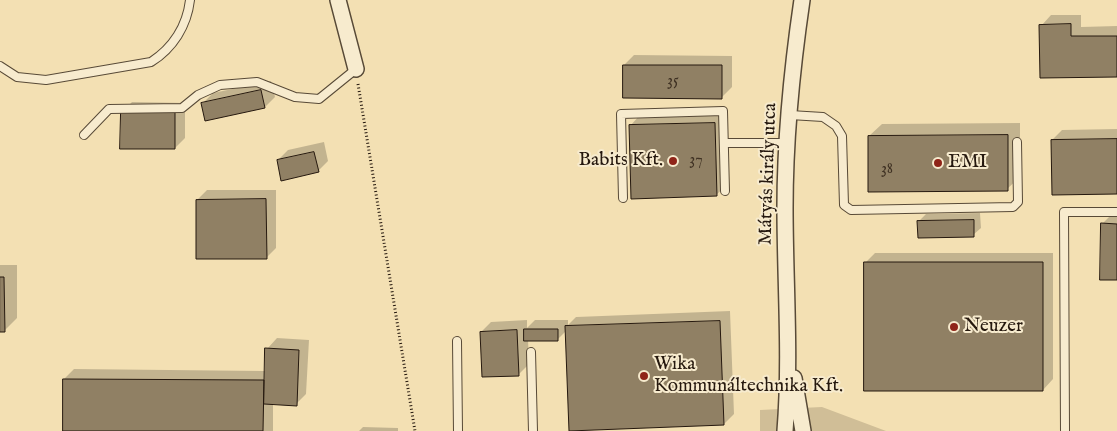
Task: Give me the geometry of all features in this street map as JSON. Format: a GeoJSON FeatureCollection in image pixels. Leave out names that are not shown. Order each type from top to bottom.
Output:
{"type":"FeatureCollection","features":[{"type":"Feature","properties":{"kind":"street"},"geometry":{"type":"LineString","coordinates":[[338,0],[356,69]]}},
{"type":"Feature","properties":{"kind":"street","name":"Mátyás király utca"},"geometry":{"type":"LineString","coordinates":[[784,431],[788,351],[785,207],[787,143],[796,41],[802,0]]}},
{"type":"Feature","properties":{"kind":"street","name":"Mátyás király utca"},"geometry":{"type":"LineString","coordinates":[[788,351],[804,431]]}},
{"type":"Feature","properties":{"kind":"lane"},"geometry":{"type":"LineString","coordinates":[[0,66],[17,77],[46,80],[151,62],[161,56],[175,40],[186,18],[190,0]]}},
{"type":"Feature","properties":{"kind":"lane"},"geometry":{"type":"LineString","coordinates":[[84,135],[110,109],[182,108],[198,95],[220,85],[257,82],[295,97],[320,100],[356,69]]}},
{"type":"Feature","properties":{"kind":"lane"},"geometry":{"type":"LineString","coordinates":[[623,198],[621,114],[723,112],[725,191]]}},
{"type":"Feature","properties":{"kind":"lane"},"geometry":{"type":"LineString","coordinates":[[790,115],[823,117],[836,126],[842,136],[844,205],[850,210],[1013,207],[1018,202],[1017,142]]}},
{"type":"Feature","properties":{"kind":"lane"},"geometry":{"type":"LineString","coordinates":[[725,143],[787,143]]}},
{"type":"Feature","properties":{"kind":"lane"},"geometry":{"type":"LineString","coordinates":[[1065,431],[1064,212],[1117,212]]}},
{"type":"Feature","properties":{"kind":"lane"},"geometry":{"type":"LineString","coordinates":[[457,341],[458,431]]}},
{"type":"Feature","properties":{"kind":"lane"},"geometry":{"type":"LineString","coordinates":[[531,352],[533,431]]}},
{"type":"Feature","properties":{"kind":"path"},"geometry":{"type":"LineString","coordinates":[[356,69],[415,431]]}},
{"type":"Feature","properties":{"kind":"shaded area"},"geometry":{"type":"Polygon","coordinates":[[[822,407],[886,431],[760,431],[760,410],[822,407]]]}},
{"type":"Feature","properties":{"kind":"building"},"geometry":{"type":"Polygon","coordinates":[[[1071,24],[1071,36],[1117,36],[1117,77],[1040,78],[1039,25],[1071,24]]]}},
{"type":"Feature","properties":{"kind":"building"},"geometry":{"type":"Polygon","coordinates":[[[623,65],[722,65],[722,99],[623,98],[623,65]]]}},
{"type":"Feature","properties":{"kind":"building"},"geometry":{"type":"Polygon","coordinates":[[[261,90],[265,108],[205,121],[201,103],[261,90]]]}},
{"type":"Feature","properties":{"kind":"building"},"geometry":{"type":"Polygon","coordinates":[[[121,112],[175,112],[175,149],[120,149],[121,112]]]}},
{"type":"Feature","properties":{"kind":"building","name":"Babits Kft."},"geometry":{"type":"Polygon","coordinates":[[[715,123],[717,196],[631,199],[629,125],[715,123]]]}},
{"type":"Feature","properties":{"kind":"building","name":"EMI"},"geometry":{"type":"Polygon","coordinates":[[[1008,135],[1008,191],[868,192],[868,136],[1008,135]]]}},
{"type":"Feature","properties":{"kind":"building"},"geometry":{"type":"Polygon","coordinates":[[[1117,139],[1117,194],[1052,195],[1051,140],[1117,139]]]}},
{"type":"Feature","properties":{"kind":"building"},"geometry":{"type":"Polygon","coordinates":[[[314,152],[319,172],[281,181],[277,160],[314,152]]]}},
{"type":"Feature","properties":{"kind":"building"},"geometry":{"type":"Polygon","coordinates":[[[266,199],[267,259],[196,259],[196,200],[266,199]]]}},
{"type":"Feature","properties":{"kind":"building"},"geometry":{"type":"Polygon","coordinates":[[[974,220],[974,237],[918,238],[917,221],[974,220]]]}},
{"type":"Feature","properties":{"kind":"building"},"geometry":{"type":"Polygon","coordinates":[[[1101,223],[1117,224],[1117,280],[1100,280],[1101,223]]]}},
{"type":"Feature","properties":{"kind":"building","name":"Neuzer"},"geometry":{"type":"Polygon","coordinates":[[[864,262],[1043,262],[1043,391],[864,391],[864,262]]]}},
{"type":"Feature","properties":{"kind":"building"},"geometry":{"type":"Polygon","coordinates":[[[0,277],[4,277],[5,332],[0,332],[0,277]]]}},
{"type":"Feature","properties":{"kind":"building","name":"Wika Kommunáltechnika Kft."},"geometry":{"type":"Polygon","coordinates":[[[720,321],[724,425],[569,431],[565,326],[720,321]]]}},
{"type":"Feature","properties":{"kind":"building"},"geometry":{"type":"Polygon","coordinates":[[[524,329],[558,329],[558,341],[524,341],[524,329]]]}},
{"type":"Feature","properties":{"kind":"building"},"geometry":{"type":"Polygon","coordinates":[[[517,330],[519,376],[482,377],[480,332],[517,330]]]}},
{"type":"Feature","properties":{"kind":"building"},"geometry":{"type":"Polygon","coordinates":[[[265,348],[299,350],[297,406],[264,404],[265,348]]]}},
{"type":"Feature","properties":{"kind":"building"},"geometry":{"type":"Polygon","coordinates":[[[63,379],[264,380],[263,431],[63,431],[63,379]]]}},
{"type":"Feature","properties":{"kind":"place","name":"Babits Kft."},"geometry":{"type":"Point","coordinates":[673,161]}},
{"type":"Feature","properties":{"kind":"place","name":"EMI"},"geometry":{"type":"Point","coordinates":[938,163]}},
{"type":"Feature","properties":{"kind":"place","name":"Neuzer"},"geometry":{"type":"Point","coordinates":[954,327]}},
{"type":"Feature","properties":{"kind":"place","name":"Wika Kommunáltechnika Kft."},"geometry":{"type":"Point","coordinates":[644,376]}}]}
